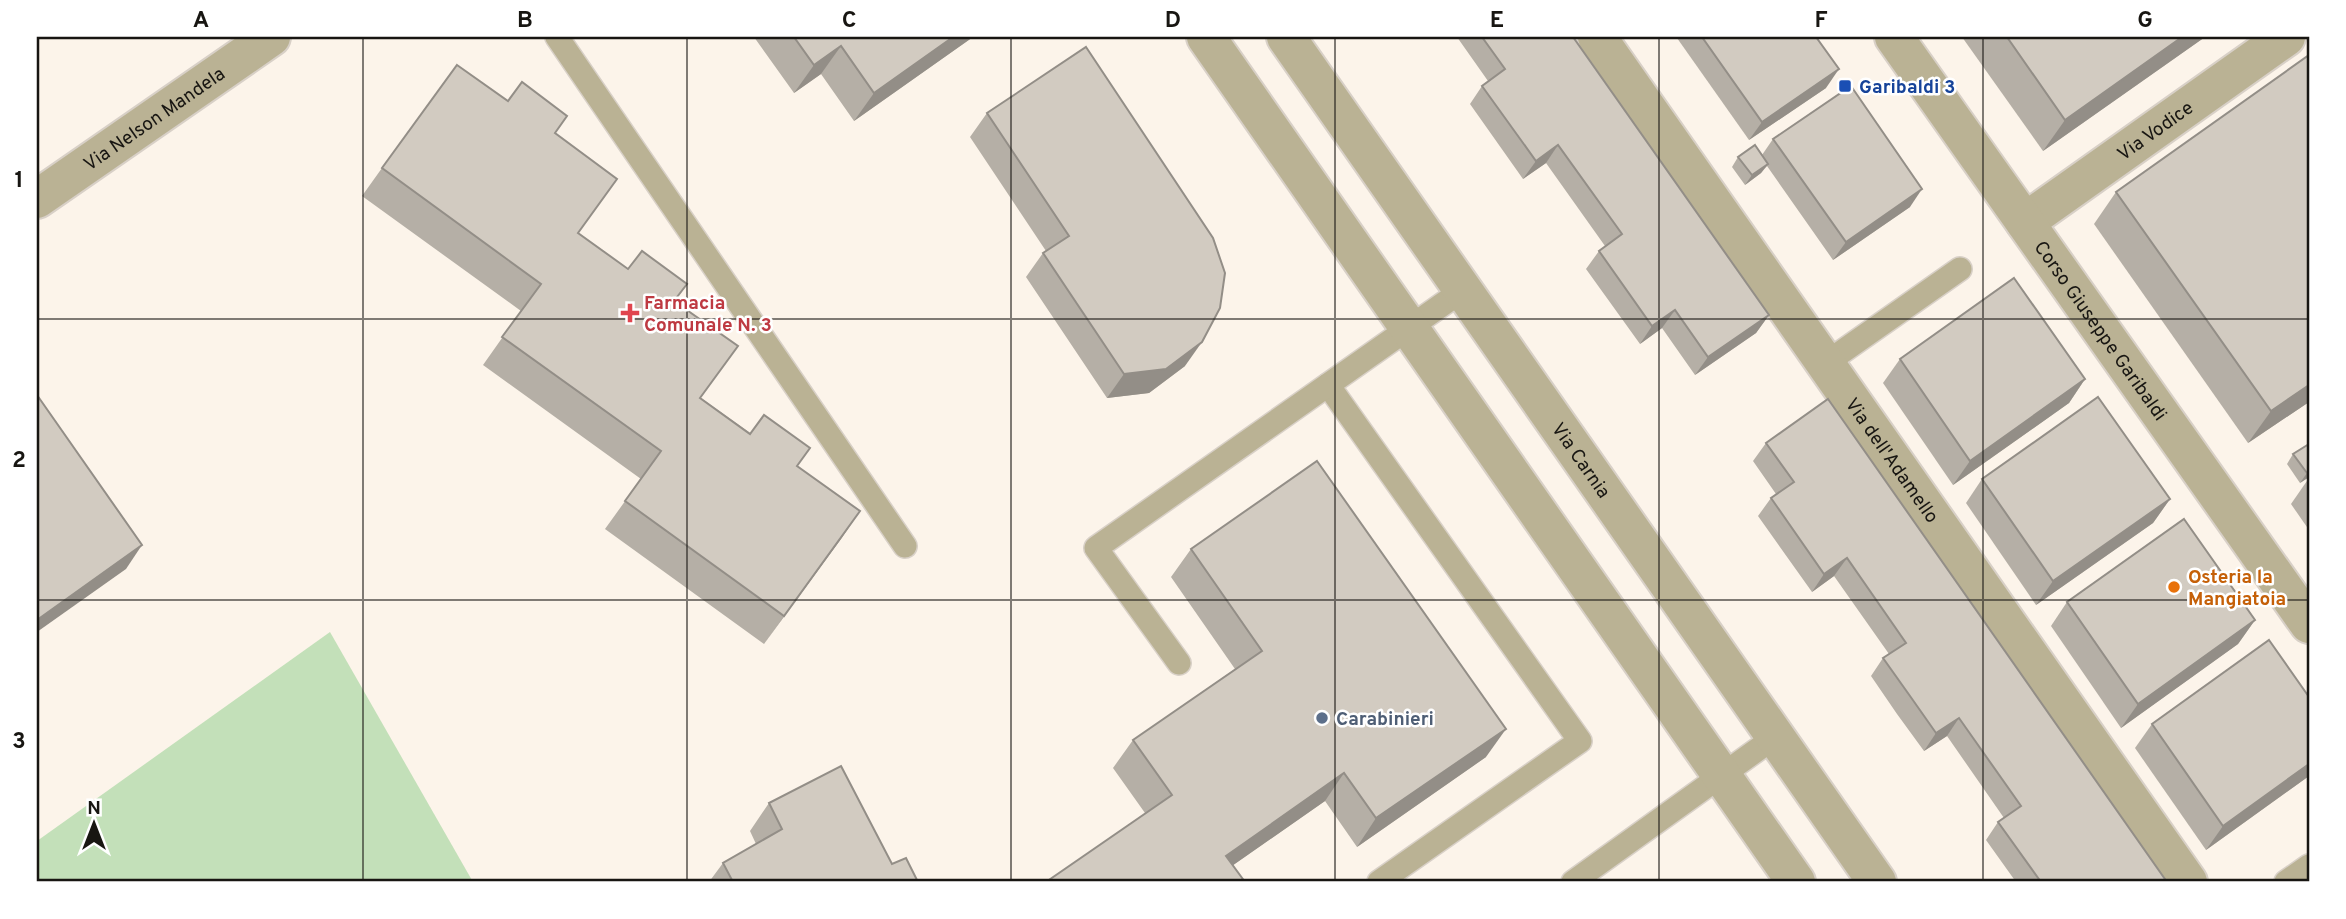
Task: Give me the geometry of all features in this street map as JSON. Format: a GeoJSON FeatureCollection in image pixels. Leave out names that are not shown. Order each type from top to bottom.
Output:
{"type":"FeatureCollection","features":[{"type":"Feature","properties":{"kind":"street","name":"Via Nelson Mandela"},"geometry":{"type":"LineString","coordinates":[[37,200],[271,37]]}},
{"type":"Feature","properties":{"kind":"street"},"geometry":{"type":"LineString","coordinates":[[1206,37],[1792,881]]}},
{"type":"Feature","properties":{"kind":"street","name":"Via Carnia"},"geometry":{"type":"LineString","coordinates":[[1286,37],[1877,882]]}},
{"type":"Feature","properties":{"kind":"street","name":"Via dell'Adamello"},"geometry":{"type":"LineString","coordinates":[[1597,37],[2188,882]]}},
{"type":"Feature","properties":{"kind":"street","name":"Corso Giuseppe Garibaldi"},"geometry":{"type":"LineString","coordinates":[[1894,37],[2309,624]]}},
{"type":"Feature","properties":{"kind":"street","name":"Via Vodice"},"geometry":{"type":"LineString","coordinates":[[2025,222],[2286,37]]}},
{"type":"Feature","properties":{"kind":"lane"},"geometry":{"type":"LineString","coordinates":[[557,37],[905,546]]}},
{"type":"Feature","properties":{"kind":"lane"},"geometry":{"type":"LineString","coordinates":[[1826,363],[1960,269]]}},
{"type":"Feature","properties":{"kind":"lane"},"geometry":{"type":"LineString","coordinates":[[1179,663],[1096,548],[1463,290]]}},
{"type":"Feature","properties":{"kind":"lane"},"geometry":{"type":"LineString","coordinates":[[1328,385],[1580,741],[1379,882]]}},
{"type":"Feature","properties":{"kind":"lane"},"geometry":{"type":"LineString","coordinates":[[1573,882],[1775,737]]}},
{"type":"Feature","properties":{"kind":"lane"},"geometry":{"type":"LineString","coordinates":[[2286,882],[2309,866]]}},
{"type":"Feature","properties":{"kind":"green space"},"geometry":{"type":"Polygon","coordinates":[[[330,632],[473,882],[37,882],[37,841],[330,632]]]}},
{"type":"Feature","properties":{"kind":"building"},"geometry":{"type":"Polygon","coordinates":[[[794,37],[953,37],[874,93],[841,46],[814,65],[794,37]]]}},
{"type":"Feature","properties":{"kind":"building"},"geometry":{"type":"Polygon","coordinates":[[[1482,37],[1573,37],[1769,315],[1708,357],[1675,310],[1652,326],[1599,251],[1622,234],[1558,145],[1536,161],[1482,86],[1505,69],[1482,37]]]}},
{"type":"Feature","properties":{"kind":"building"},"geometry":{"type":"Polygon","coordinates":[[[1702,37],[1816,37],[1839,69],[1762,122],[1702,37]]]}},
{"type":"Feature","properties":{"kind":"building"},"geometry":{"type":"Polygon","coordinates":[[[2007,37],[2182,37],[2065,120],[2007,37]]]}},
{"type":"Feature","properties":{"kind":"building"},"geometry":{"type":"Polygon","coordinates":[[[1086,47],[1213,238],[1225,273],[1220,308],[1202,342],[1166,369],[1124,374],[1043,253],[1069,236],[987,113],[1086,47]]]}},
{"type":"Feature","properties":{"kind":"building"},"geometry":{"type":"Polygon","coordinates":[[[2309,55],[2309,385],[2271,411],[2116,192],[2309,55]]]}},
{"type":"Feature","properties":{"kind":"building"},"geometry":{"type":"Polygon","coordinates":[[[457,65],[508,101],[522,82],[567,116],[555,133],[617,179],[578,233],[628,269],[642,251],[687,284],[674,301],[738,346],[700,398],[750,434],[764,415],[810,448],[797,466],[860,511],[784,616],[625,501],[661,451],[502,337],[541,284],[382,168],[457,65]]]}},
{"type":"Feature","properties":{"kind":"building"},"geometry":{"type":"Polygon","coordinates":[[[1851,86],[1922,189],[1846,242],[1773,139],[1851,86]]]}},
{"type":"Feature","properties":{"kind":"building"},"geometry":{"type":"Polygon","coordinates":[[[1755,145],[1768,164],[1752,175],[1738,157],[1755,145]]]}},
{"type":"Feature","properties":{"kind":"building"},"geometry":{"type":"Polygon","coordinates":[[[2014,278],[2085,379],[1970,461],[1900,359],[2014,278]]]}},
{"type":"Feature","properties":{"kind":"building"},"geometry":{"type":"Polygon","coordinates":[[[37,395],[142,545],[37,620],[37,395]]]}},
{"type":"Feature","properties":{"kind":"building"},"geometry":{"type":"Polygon","coordinates":[[[2098,397],[2170,499],[2053,581],[1982,479],[2098,397]]]}},
{"type":"Feature","properties":{"kind":"building"},"geometry":{"type":"Polygon","coordinates":[[[1828,399],[2167,882],[2041,882],[1998,822],[2021,806],[1959,718],[1936,733],[1883,658],[1906,643],[1847,558],[1824,574],[1771,498],[1794,482],[1766,443],[1828,399]]]}},
{"type":"Feature","properties":{"kind":"building"},"geometry":{"type":"Polygon","coordinates":[[[2309,444],[2309,472],[2307,473],[2293,454],[2309,444]]]}},
{"type":"Feature","properties":{"kind":"building","name":"Carabinieri"},"geometry":{"type":"Polygon","coordinates":[[[1317,461],[1506,729],[1376,818],[1344,773],[1226,856],[1245,882],[1046,882],[1172,795],[1133,740],[1262,651],[1191,549],[1317,461]]]}},
{"type":"Feature","properties":{"kind":"building"},"geometry":{"type":"Polygon","coordinates":[[[2184,519],[2255,620],[2138,704],[2067,602],[2184,519]]]}},
{"type":"Feature","properties":{"kind":"building"},"geometry":{"type":"Polygon","coordinates":[[[2269,640],[2309,697],[2309,764],[2223,826],[2152,724],[2269,640]]]}},
{"type":"Feature","properties":{"kind":"building"},"geometry":{"type":"Polygon","coordinates":[[[841,766],[892,864],[906,858],[918,882],[733,882],[723,863],[782,829],[769,803],[841,766]]]}},
{"type":"Feature","properties":{"kind":"place","name":"Garibaldi 3"},"geometry":{"type":"Point","coordinates":[1845,86]}},
{"type":"Feature","properties":{"kind":"place","name":"Farmacia Comunale N. 3"},"geometry":{"type":"Point","coordinates":[630,313]}},
{"type":"Feature","properties":{"kind":"place","name":"Osteria la Mangiatoia"},"geometry":{"type":"Point","coordinates":[2174,587]}},
{"type":"Feature","properties":{"kind":"place","name":"Carabinieri"},"geometry":{"type":"Point","coordinates":[1322,718]}}]}
